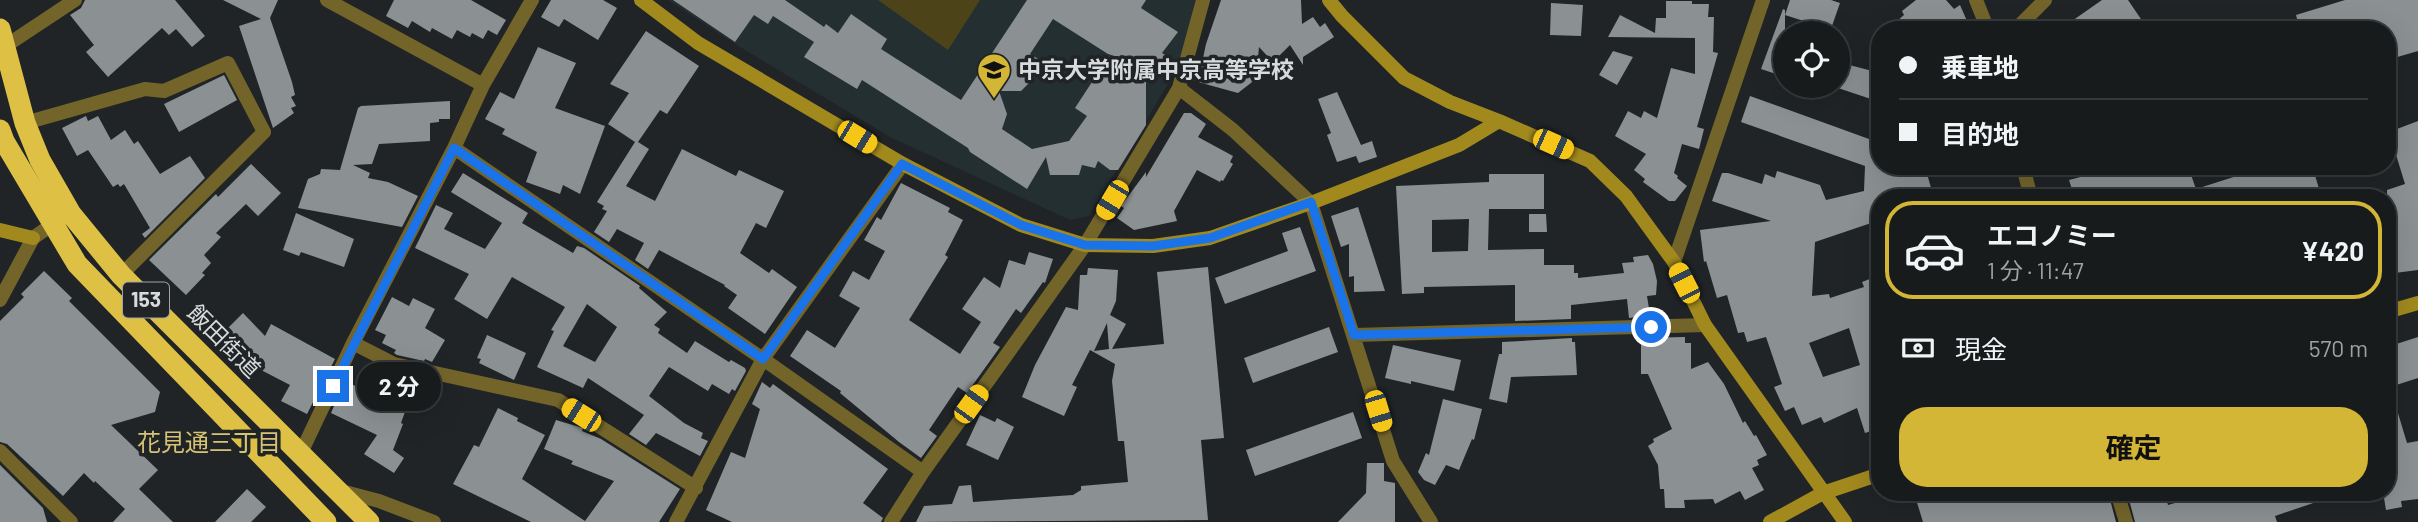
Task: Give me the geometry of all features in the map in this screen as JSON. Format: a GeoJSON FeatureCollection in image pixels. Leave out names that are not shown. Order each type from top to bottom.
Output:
{"type":"FeatureCollection","features":[{"type":"Feature","properties":{"kind":"highway","name":"飯田街道"},"geometry":{"type":"LineString","coordinates":[[2,38],[25,123],[77,264],[326,522]]}},
{"type":"Feature","properties":{"kind":"highway","name":"飯田街道"},"geometry":{"type":"LineString","coordinates":[[0,130],[4,141],[62,218],[369,522]]}},
{"type":"Feature","properties":{"kind":"street"},"geometry":{"type":"LineString","coordinates":[[2,38],[75,0]]}},
{"type":"Feature","properties":{"kind":"street"},"geometry":{"type":"LineString","coordinates":[[327,0],[483,85]]}},
{"type":"Feature","properties":{"kind":"street"},"geometry":{"type":"LineString","coordinates":[[300,455],[353,343],[454,148],[483,85],[533,0]]}},
{"type":"Feature","properties":{"kind":"street"},"geometry":{"type":"LineString","coordinates":[[641,0],[698,43],[902,164],[1021,225],[1085,245],[1153,246],[1210,238],[1459,145],[1499,121]]}},
{"type":"Feature","properties":{"kind":"street"},"geometry":{"type":"LineString","coordinates":[[891,522],[923,472],[1085,245],[1179,88],[1203,0]]}},
{"type":"Feature","properties":{"kind":"street"},"geometry":{"type":"LineString","coordinates":[[1329,0],[1404,78],[1450,102],[1590,161],[1626,196],[1674,262],[1705,325],[1845,522]]}},
{"type":"Feature","properties":{"kind":"street"},"geometry":{"type":"LineString","coordinates":[[1674,262],[1763,0]]}},
{"type":"Feature","properties":{"kind":"street"},"geometry":{"type":"LineString","coordinates":[[1976,0],[1984,21]]}},
{"type":"Feature","properties":{"kind":"street"},"geometry":{"type":"LineString","coordinates":[[2024,21],[2045,0]]}},
{"type":"Feature","properties":{"kind":"street"},"geometry":{"type":"LineString","coordinates":[[25,123],[145,89],[164,91],[228,63],[264,132],[121,275]]}},
{"type":"Feature","properties":{"kind":"street"},"geometry":{"type":"LineString","coordinates":[[1179,88],[1233,130],[1311,202],[1393,461],[1431,522]]}},
{"type":"Feature","properties":{"kind":"street"},"geometry":{"type":"LineString","coordinates":[[454,148],[923,472]]}},
{"type":"Feature","properties":{"kind":"street"},"geometry":{"type":"LineString","coordinates":[[676,522],[763,359],[902,164]]}},
{"type":"Feature","properties":{"kind":"street"},"geometry":{"type":"LineString","coordinates":[[0,300],[33,238],[62,218]]}},
{"type":"Feature","properties":{"kind":"street"},"geometry":{"type":"LineString","coordinates":[[0,230],[33,238]]}},
{"type":"Feature","properties":{"kind":"street"},"geometry":{"type":"LineString","coordinates":[[2396,309],[2418,303]]}},
{"type":"Feature","properties":{"kind":"street"},"geometry":{"type":"LineString","coordinates":[[1354,335],[1705,325]]}},
{"type":"Feature","properties":{"kind":"street"},"geometry":{"type":"LineString","coordinates":[[353,343],[394,364],[558,400],[696,488]]}},
{"type":"Feature","properties":{"kind":"street"},"geometry":{"type":"LineString","coordinates":[[0,451],[71,522]]}},
{"type":"Feature","properties":{"kind":"street"},"geometry":{"type":"LineString","coordinates":[[1770,522],[1823,492],[1871,477]]}},
{"type":"Feature","properties":{"kind":"street"},"geometry":{"type":"LineString","coordinates":[[336,490],[434,522]]}},
{"type":"Feature","properties":{"kind":"street"},"geometry":{"type":"LineString","coordinates":[[2120,501],[2126,522]]}},
{"type":"Feature","properties":{"kind":"shaded area","name":"中京大学附属中京高等学校"},"geometry":{"type":"Polygon","coordinates":[[[668,0],[1195,0],[1181,62],[1089,216],[1070,220],[892,138],[740,47],[668,0]]]}},
{"type":"Feature","properties":{"kind":"shaded area"},"geometry":{"type":"Polygon","coordinates":[[[878,0],[980,0],[948,50],[878,0]]]}},
{"type":"Feature","properties":{"kind":"building"},"geometry":{"type":"Polygon","coordinates":[[[85,0],[175,0],[205,36],[192,47],[176,29],[169,35],[162,28],[108,77],[86,52],[94,45],[70,15],[81,8],[85,0]]]}},
{"type":"Feature","properties":{"kind":"building"},"geometry":{"type":"Polygon","coordinates":[[[223,0],[278,0],[270,18],[292,82],[295,95],[291,97],[296,106],[291,108],[294,113],[273,128],[239,26],[261,19],[223,0]]]}},
{"type":"Feature","properties":{"kind":"building"},"geometry":{"type":"Polygon","coordinates":[[[394,0],[471,0],[506,20],[497,35],[488,30],[483,39],[472,33],[470,37],[457,30],[452,39],[432,28],[430,32],[412,21],[408,28],[386,16],[394,0]]]}},
{"type":"Feature","properties":{"kind":"building"},"geometry":{"type":"Polygon","coordinates":[[[551,0],[603,0],[617,8],[598,40],[564,19],[559,27],[541,17],[551,0]]]}},
{"type":"Feature","properties":{"kind":"building"},"geometry":{"type":"Polygon","coordinates":[[[673,0],[785,0],[824,27],[826,24],[838,33],[851,14],[887,39],[881,49],[961,100],[1027,0],[1146,0],[1141,8],[1178,32],[1162,53],[1176,62],[1173,74],[1108,54],[1053,19],[1030,54],[1040,60],[1035,77],[1021,91],[999,91],[1007,114],[1002,129],[1032,149],[1069,141],[1087,116],[1075,108],[1109,56],[1146,82],[1146,125],[1118,170],[1110,170],[1098,161],[1095,168],[1082,165],[1079,175],[1050,175],[1046,157],[1027,189],[862,80],[857,89],[804,57],[814,42],[773,16],[768,24],[754,15],[735,42],[673,0]]]}},
{"type":"Feature","properties":{"kind":"building"},"geometry":{"type":"Polygon","coordinates":[[[1221,0],[1301,0],[1302,24],[1313,17],[1320,27],[1325,23],[1334,37],[1303,57],[1303,65],[1290,45],[1273,62],[1259,47],[1256,79],[1238,93],[1198,82],[1198,78],[1197,81],[1191,80],[1193,74],[1199,77],[1206,44],[1221,0]]]}},
{"type":"Feature","properties":{"kind":"building"},"geometry":{"type":"Polygon","coordinates":[[[1790,0],[1831,0],[1840,3],[1834,21],[1804,21],[1785,15],[1790,0]]]}},
{"type":"Feature","properties":{"kind":"building"},"geometry":{"type":"Polygon","coordinates":[[[1916,0],[1946,0],[1954,9],[1960,5],[1967,21],[1897,21],[1904,15],[1902,11],[1916,0]]]}},
{"type":"Feature","properties":{"kind":"building"},"geometry":{"type":"Polygon","coordinates":[[[2102,0],[2128,0],[2142,21],[2072,21],[2102,0]]]}},
{"type":"Feature","properties":{"kind":"building"},"geometry":{"type":"Polygon","coordinates":[[[2345,0],[2418,0],[2418,51],[2396,57],[2396,21],[2298,21],[2296,15],[2345,0]]]}},
{"type":"Feature","properties":{"kind":"building"},"geometry":{"type":"Polygon","coordinates":[[[1666,1],[1709,4],[1708,17],[1714,17],[1713,52],[1718,53],[1697,127],[1704,129],[1699,149],[1682,144],[1674,173],[1687,186],[1675,201],[1669,201],[1643,182],[1645,179],[1634,170],[1646,154],[1615,136],[1628,111],[1641,118],[1644,111],[1657,118],[1671,68],[1695,74],[1695,38],[1608,37],[1620,15],[1655,33],[1656,18],[1666,18],[1666,1]]]}},
{"type":"Feature","properties":{"kind":"building"},"geometry":{"type":"Polygon","coordinates":[[[1551,3],[1583,5],[1581,36],[1550,35],[1551,3]]]}},
{"type":"Feature","properties":{"kind":"building"},"geometry":{"type":"Polygon","coordinates":[[[1783,9],[1785,21],[1779,21],[1783,9]]]}},
{"type":"Feature","properties":{"kind":"building"},"geometry":{"type":"Polygon","coordinates":[[[646,31],[699,66],[667,114],[660,110],[638,142],[649,149],[626,186],[655,201],[682,149],[736,176],[739,170],[784,191],[766,228],[756,223],[740,253],[769,273],[772,269],[797,287],[765,334],[728,308],[737,295],[725,285],[659,250],[648,269],[635,260],[644,243],[617,229],[609,242],[594,232],[607,211],[597,202],[635,142],[608,124],[629,93],[610,84],[646,31]]]}},
{"type":"Feature","properties":{"kind":"building"},"geometry":{"type":"Polygon","coordinates":[[[1773,36],[1773,73],[1761,69],[1773,36]]]}},
{"type":"Feature","properties":{"kind":"building"},"geometry":{"type":"Polygon","coordinates":[[[538,47],[576,63],[555,108],[605,126],[580,194],[563,185],[560,194],[526,182],[537,152],[502,134],[505,129],[485,119],[500,92],[514,99],[538,47]]]}},
{"type":"Feature","properties":{"kind":"building"},"geometry":{"type":"Polygon","coordinates":[[[1613,51],[1633,57],[1617,85],[1599,75],[1613,51]]]}},
{"type":"Feature","properties":{"kind":"building"},"geometry":{"type":"Polygon","coordinates":[[[1850,65],[1871,71],[1871,99],[1850,92],[1850,65]]]}},
{"type":"Feature","properties":{"kind":"building"},"geometry":{"type":"Polygon","coordinates":[[[224,75],[237,100],[179,132],[164,104],[224,75]]]}},
{"type":"Feature","properties":{"kind":"building"},"geometry":{"type":"Polygon","coordinates":[[[1337,92],[1361,145],[1372,141],[1377,157],[1359,163],[1356,156],[1337,162],[1327,135],[1331,133],[1318,99],[1337,92]]]}},
{"type":"Feature","properties":{"kind":"building"},"geometry":{"type":"Polygon","coordinates":[[[1750,96],[1871,140],[1871,175],[1927,175],[1931,189],[1871,189],[1871,223],[1815,242],[1812,296],[1829,294],[1830,298],[1864,287],[1862,282],[1871,278],[1871,431],[1865,433],[1857,408],[1824,423],[1821,417],[1802,425],[1794,407],[1785,411],[1774,387],[1782,384],[1766,337],[1747,342],[1744,332],[1738,333],[1727,295],[1717,298],[1706,261],[1704,262],[1700,230],[1771,221],[1712,201],[1722,173],[1762,184],[1765,174],[1775,178],[1777,171],[1820,185],[1826,200],[1864,191],[1865,166],[1741,122],[1750,96]],[[1849,328],[1809,343],[1823,377],[1860,365],[1849,328]]]}},
{"type":"Feature","properties":{"kind":"building"},"geometry":{"type":"Polygon","coordinates":[[[450,101],[450,119],[439,119],[439,122],[430,123],[430,141],[379,144],[372,164],[353,165],[370,173],[368,178],[388,182],[418,196],[402,227],[298,208],[308,179],[320,174],[321,169],[340,170],[358,108],[450,101]]]}},
{"type":"Feature","properties":{"kind":"building"},"geometry":{"type":"Polygon","coordinates":[[[1184,113],[1191,113],[1206,124],[1198,137],[1233,156],[1230,162],[1233,164],[1220,182],[1197,170],[1174,211],[1177,221],[1134,230],[1117,218],[1124,208],[1121,206],[1146,172],[1146,177],[1184,113]]]}},
{"type":"Feature","properties":{"kind":"building"},"geometry":{"type":"Polygon","coordinates":[[[86,116],[88,121],[98,116],[111,140],[125,130],[134,144],[138,141],[160,174],[190,156],[205,178],[145,238],[142,234],[150,228],[124,184],[113,187],[88,150],[77,156],[62,128],[86,116]]]}},
{"type":"Feature","properties":{"kind":"building"},"geometry":{"type":"Polygon","coordinates":[[[2418,121],[2418,270],[2396,273],[2396,189],[2390,189],[2405,184],[2396,155],[2396,129],[2418,121]]]}},
{"type":"Feature","properties":{"kind":"building"},"geometry":{"type":"Polygon","coordinates":[[[251,164],[281,193],[258,216],[246,204],[216,233],[221,237],[204,255],[211,263],[202,273],[205,275],[186,295],[149,260],[216,194],[218,197],[251,164]]]}},
{"type":"Feature","properties":{"kind":"building"},"geometry":{"type":"Polygon","coordinates":[[[463,173],[528,213],[522,223],[573,253],[577,246],[584,248],[640,286],[639,288],[667,312],[654,325],[660,329],[658,333],[687,353],[695,341],[729,362],[731,360],[745,368],[746,371],[735,391],[732,389],[729,394],[712,384],[708,391],[669,367],[649,396],[684,423],[703,433],[701,438],[708,441],[700,456],[656,433],[646,445],[629,434],[644,415],[588,378],[583,388],[537,367],[554,331],[551,330],[565,307],[512,277],[487,319],[454,299],[469,274],[415,248],[436,205],[453,213],[444,229],[485,249],[502,223],[451,192],[463,173]],[[587,304],[563,346],[595,362],[617,327],[587,304]]]}},
{"type":"Feature","properties":{"kind":"building"},"geometry":{"type":"Polygon","coordinates":[[[1489,174],[1544,174],[1544,209],[1489,209],[1488,250],[1544,249],[1544,265],[1574,265],[1574,273],[1578,273],[1578,278],[1624,273],[1622,263],[1634,262],[1633,257],[1648,255],[1657,281],[1656,295],[1647,296],[1650,315],[1629,318],[1627,299],[1571,305],[1571,319],[1515,321],[1515,285],[1424,287],[1424,293],[1402,294],[1396,186],[1489,182],[1489,174]],[[1469,219],[1432,220],[1432,252],[1468,251],[1469,219]]]}},
{"type":"Feature","properties":{"kind":"building"},"geometry":{"type":"Polygon","coordinates":[[[2088,175],[2191,175],[2196,189],[2072,189],[2069,180],[2088,175]]]}},
{"type":"Feature","properties":{"kind":"building"},"geometry":{"type":"Polygon","coordinates":[[[2240,175],[2315,175],[2319,189],[2196,189],[2240,175]]]}},
{"type":"Feature","properties":{"kind":"building"},"geometry":{"type":"Polygon","coordinates":[[[901,183],[950,208],[948,212],[963,220],[945,255],[948,257],[909,320],[960,354],[981,322],[962,309],[984,277],[1000,288],[1009,260],[1025,265],[1029,252],[1053,259],[1045,283],[1043,282],[1021,313],[1016,309],[993,343],[1000,347],[967,393],[958,387],[929,430],[937,436],[921,458],[840,393],[841,391],[790,356],[807,330],[835,348],[860,308],[839,296],[853,271],[869,280],[885,251],[864,240],[877,217],[881,220],[901,183]]]}},
{"type":"Feature","properties":{"kind":"building"},"geometry":{"type":"Polygon","coordinates":[[[1358,207],[1385,291],[1354,292],[1354,276],[1349,277],[1349,244],[1341,247],[1331,216],[1358,207]]]}},
{"type":"Feature","properties":{"kind":"building"},"geometry":{"type":"Polygon","coordinates":[[[296,213],[354,239],[344,267],[301,252],[299,256],[283,250],[296,213]]]}},
{"type":"Feature","properties":{"kind":"building"},"geometry":{"type":"Polygon","coordinates":[[[1529,214],[1546,214],[1547,232],[1529,232],[1529,214]]]}},
{"type":"Feature","properties":{"kind":"building"},"geometry":{"type":"Polygon","coordinates":[[[1300,227],[1316,271],[1225,304],[1215,278],[1288,251],[1282,233],[1300,227]]]}},
{"type":"Feature","properties":{"kind":"building"},"geometry":{"type":"Polygon","coordinates":[[[1208,267],[1224,438],[1201,440],[1208,520],[916,522],[924,506],[952,504],[959,486],[971,485],[973,502],[1073,495],[1081,490],[1081,486],[1128,482],[1124,441],[1118,441],[1112,381],[1115,364],[1090,350],[1072,385],[1077,387],[1064,416],[1022,397],[1035,365],[1066,307],[1078,310],[1080,275],[1087,275],[1088,268],[1118,270],[1116,301],[1110,315],[1126,324],[1112,349],[1164,344],[1157,272],[1208,267]],[[1107,323],[1094,351],[1109,349],[1107,323]]]}},
{"type":"Feature","properties":{"kind":"building"},"geometry":{"type":"Polygon","coordinates":[[[44,271],[72,298],[69,301],[160,392],[155,412],[111,425],[158,470],[139,489],[173,522],[113,522],[125,509],[84,473],[63,496],[7,444],[0,442],[0,321],[24,297],[21,294],[44,271]]]}},
{"type":"Feature","properties":{"kind":"building"},"geometry":{"type":"Polygon","coordinates":[[[392,297],[409,306],[413,298],[435,309],[425,328],[445,340],[432,362],[397,355],[394,353],[396,350],[382,343],[386,335],[375,330],[392,297]]]}},
{"type":"Feature","properties":{"kind":"building"},"geometry":{"type":"Polygon","coordinates":[[[243,313],[265,336],[271,324],[335,359],[307,414],[281,401],[290,385],[263,371],[223,333],[243,313]]]}},
{"type":"Feature","properties":{"kind":"building"},"geometry":{"type":"Polygon","coordinates":[[[1329,327],[1338,352],[1253,383],[1244,358],[1329,327]]]}},
{"type":"Feature","properties":{"kind":"building"},"geometry":{"type":"Polygon","coordinates":[[[487,335],[526,353],[514,380],[479,363],[481,359],[477,358],[487,335]]]}},
{"type":"Feature","properties":{"kind":"building"},"geometry":{"type":"Polygon","coordinates":[[[1685,337],[1685,343],[1691,343],[1691,369],[1708,362],[1724,384],[1743,423],[1745,421],[1754,436],[1756,435],[1767,455],[1757,460],[1759,465],[1752,468],[1764,490],[1745,500],[1740,491],[1715,504],[1713,499],[1684,500],[1685,508],[1665,508],[1658,465],[1648,446],[1654,442],[1653,439],[1672,429],[1648,374],[1641,374],[1641,338],[1685,337]]]}},
{"type":"Feature","properties":{"kind":"building"},"geometry":{"type":"Polygon","coordinates":[[[2418,337],[2418,378],[2396,385],[2396,344],[2418,337]]]}},
{"type":"Feature","properties":{"kind":"building"},"geometry":{"type":"Polygon","coordinates":[[[1572,338],[1572,342],[1575,342],[1577,375],[1511,377],[1507,403],[1489,399],[1499,354],[1502,354],[1502,342],[1572,338]]]}},
{"type":"Feature","properties":{"kind":"building"},"geometry":{"type":"Polygon","coordinates":[[[1393,345],[1461,360],[1454,391],[1385,378],[1393,345]]]}},
{"type":"Feature","properties":{"kind":"building"},"geometry":{"type":"Polygon","coordinates":[[[386,371],[415,379],[401,408],[406,409],[393,450],[404,458],[394,473],[364,454],[377,435],[331,413],[345,381],[374,395],[386,371]]]}},
{"type":"Feature","properties":{"kind":"building"},"geometry":{"type":"Polygon","coordinates":[[[762,382],[770,388],[773,384],[888,469],[863,503],[883,518],[881,522],[732,522],[706,510],[731,452],[745,458],[760,409],[752,404],[762,382]]]}},
{"type":"Feature","properties":{"kind":"building"},"geometry":{"type":"Polygon","coordinates":[[[1443,399],[1482,409],[1474,440],[1472,439],[1459,470],[1446,465],[1435,485],[1424,480],[1418,472],[1426,453],[1429,455],[1443,399]]]}},
{"type":"Feature","properties":{"kind":"building"},"geometry":{"type":"Polygon","coordinates":[[[2396,407],[2407,443],[2418,441],[2418,499],[2401,501],[2402,507],[2386,510],[2384,501],[2396,501],[2396,407]]]}},
{"type":"Feature","properties":{"kind":"building"},"geometry":{"type":"Polygon","coordinates":[[[498,408],[545,435],[522,479],[585,521],[614,481],[571,464],[573,461],[544,449],[556,420],[583,428],[582,431],[601,439],[680,489],[659,522],[531,522],[453,484],[474,445],[479,447],[498,408]]]}},
{"type":"Feature","properties":{"kind":"building"},"geometry":{"type":"Polygon","coordinates":[[[1353,412],[1362,438],[1255,476],[1246,450],[1353,412]]]}},
{"type":"Feature","properties":{"kind":"building"},"geometry":{"type":"Polygon","coordinates":[[[980,415],[995,422],[997,418],[1014,427],[998,460],[966,445],[980,415]]]}},
{"type":"Feature","properties":{"kind":"building"},"geometry":{"type":"Polygon","coordinates":[[[1367,463],[1384,463],[1384,481],[1395,483],[1395,522],[1338,522],[1366,493],[1367,463]]]}},
{"type":"Feature","properties":{"kind":"building"},"geometry":{"type":"Polygon","coordinates":[[[0,465],[43,508],[47,522],[0,522],[0,465]]]}},
{"type":"Feature","properties":{"kind":"building"},"geometry":{"type":"Polygon","coordinates":[[[247,489],[266,507],[251,522],[215,522],[247,489]]]}},
{"type":"Feature","properties":{"kind":"building"},"geometry":{"type":"Polygon","coordinates":[[[1917,501],[2110,501],[2116,522],[1923,522],[1917,501]]]}},
{"type":"Feature","properties":{"kind":"building"},"geometry":{"type":"Polygon","coordinates":[[[2129,501],[2167,501],[2168,505],[2182,501],[2319,501],[2275,516],[2277,522],[2135,522],[2129,501]]]}},
{"type":"Feature","properties":{"kind":"place","name":"中京大学附属中京高等学校"},"geometry":{"type":"Point","coordinates":[994,100]}},
{"type":"Feature","properties":{"kind":"district","name":"花見通三丁目"},"geometry":{"type":"Point","coordinates":[209,443]}},
{"type":"Feature","properties":{"kind":"route"},"geometry":{"type":"LineString","coordinates":[[333,386],[454,148],[763,359],[902,164],[1021,225],[1085,245],[1153,246],[1210,238],[1311,202],[1354,335],[1651,327]]}}]}
